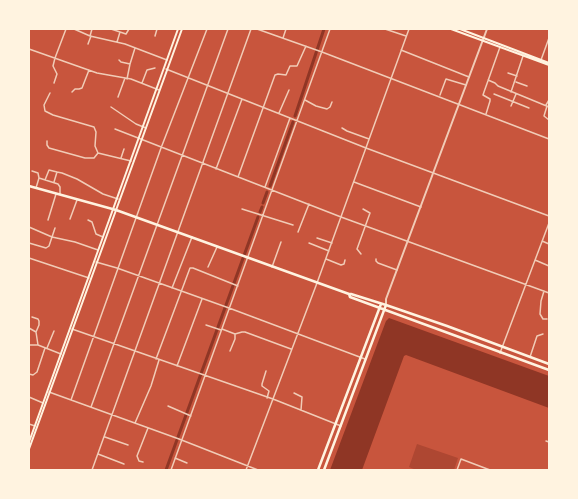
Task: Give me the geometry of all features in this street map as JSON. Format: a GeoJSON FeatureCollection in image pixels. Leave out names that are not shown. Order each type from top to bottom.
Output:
{"type":"FeatureCollection","features":[{"type":"Feature","properties":{"kind":"main road"},"geometry":{"type":"LineString","coordinates":[[166,69],[177,29]]}},
{"type":"Feature","properties":{"kind":"main road"},"geometry":{"type":"LineString","coordinates":[[451,29],[483,39],[549,64]]}},
{"type":"Feature","properties":{"kind":"main road"},"geometry":{"type":"LineString","coordinates":[[460,29],[500,47],[541,61]]}},
{"type":"Feature","properties":{"kind":"main road"},"geometry":{"type":"LineString","coordinates":[[95,262],[158,90],[182,30]]}},
{"type":"Feature","properties":{"kind":"main road"},"geometry":{"type":"LineString","coordinates":[[29,186],[157,224],[317,283],[441,324],[549,364]]}},
{"type":"Feature","properties":{"kind":"main road"},"geometry":{"type":"LineString","coordinates":[[29,442],[90,279],[98,250],[114,210]]}},
{"type":"Feature","properties":{"kind":"main road"},"geometry":{"type":"LineString","coordinates":[[349,294],[350,297],[549,370]]}},
{"type":"Feature","properties":{"kind":"main road"},"geometry":{"type":"LineString","coordinates":[[318,470],[381,304]]}},
{"type":"Feature","properties":{"kind":"main road"},"geometry":{"type":"LineString","coordinates":[[324,470],[386,305]]}},
{"type":"Feature","properties":{"kind":"main road"},"geometry":{"type":"LineString","coordinates":[[29,449],[35,426],[48,392]]}},
{"type":"Feature","properties":{"kind":"street"},"geometry":{"type":"LineString","coordinates":[[54,83],[57,74],[53,66],[66,29]]}},
{"type":"Feature","properties":{"kind":"street"},"geometry":{"type":"LineString","coordinates":[[74,29],[90,36],[117,42],[168,60]]}},
{"type":"Feature","properties":{"kind":"street"},"geometry":{"type":"LineString","coordinates":[[88,44],[92,29]]}},
{"type":"Feature","properties":{"kind":"street"},"geometry":{"type":"LineString","coordinates":[[111,29],[126,34],[129,29]]}},
{"type":"Feature","properties":{"kind":"street"},"geometry":{"type":"LineString","coordinates":[[155,36],[157,29]]}},
{"type":"Feature","properties":{"kind":"street"},"geometry":{"type":"LineString","coordinates":[[177,29],[182,30]]}},
{"type":"Feature","properties":{"kind":"street"},"geometry":{"type":"LineString","coordinates":[[71,400],[117,268],[207,29]]}},
{"type":"Feature","properties":{"kind":"street"},"geometry":{"type":"LineString","coordinates":[[91,407],[228,29]]}},
{"type":"Feature","properties":{"kind":"street"},"geometry":{"type":"LineString","coordinates":[[92,470],[251,29]]}},
{"type":"Feature","properties":{"kind":"street"},"geometry":{"type":"LineString","coordinates":[[257,29],[391,77],[549,139]]}},
{"type":"Feature","properties":{"kind":"street"},"geometry":{"type":"LineString","coordinates":[[283,38],[286,29]]}},
{"type":"Feature","properties":{"kind":"street"},"geometry":{"type":"LineString","coordinates":[[171,470],[245,257],[264,216],[270,189],[298,121],[330,29]]}},
{"type":"Feature","properties":{"kind":"street"},"geometry":{"type":"LineString","coordinates":[[385,29],[406,36]]}},
{"type":"Feature","properties":{"kind":"street"},"geometry":{"type":"LineString","coordinates":[[246,470],[342,217],[408,29]]}},
{"type":"Feature","properties":{"kind":"street"},"geometry":{"type":"LineString","coordinates":[[386,305],[386,299],[487,29]]}},
{"type":"Feature","properties":{"kind":"street"},"geometry":{"type":"LineString","coordinates":[[117,42],[120,32]]}},
{"type":"Feature","properties":{"kind":"street"},"geometry":{"type":"LineString","coordinates":[[541,61],[549,38]]}},
{"type":"Feature","properties":{"kind":"street"},"geometry":{"type":"LineString","coordinates":[[238,177],[275,76],[278,74],[286,75],[290,66],[297,66],[306,46]]}},
{"type":"Feature","properties":{"kind":"street"},"geometry":{"type":"LineString","coordinates":[[486,114],[490,99],[483,95],[500,47]]}},
{"type":"Feature","properties":{"kind":"street"},"geometry":{"type":"LineString","coordinates":[[118,97],[136,48]]}},
{"type":"Feature","properties":{"kind":"street"},"geometry":{"type":"LineString","coordinates":[[29,49],[100,74],[126,78],[158,90]]}},
{"type":"Feature","properties":{"kind":"street"},"geometry":{"type":"LineString","coordinates":[[401,50],[469,77]]}},
{"type":"Feature","properties":{"kind":"street"},"geometry":{"type":"LineString","coordinates":[[511,92],[523,56]]}},
{"type":"Feature","properties":{"kind":"street"},"geometry":{"type":"LineString","coordinates":[[119,60],[120,62],[130,64]]}},
{"type":"Feature","properties":{"kind":"street"},"geometry":{"type":"LineString","coordinates":[[142,83],[147,70],[155,68]]}},
{"type":"Feature","properties":{"kind":"street"},"geometry":{"type":"LineString","coordinates":[[166,69],[366,148],[549,216]]}},
{"type":"Feature","properties":{"kind":"street"},"geometry":{"type":"LineString","coordinates":[[72,92],[75,88],[80,90],[82,88],[89,70]]}},
{"type":"Feature","properties":{"kind":"street"},"geometry":{"type":"LineString","coordinates":[[508,73],[517,76]]}},
{"type":"Feature","properties":{"kind":"street"},"geometry":{"type":"LineString","coordinates":[[440,96],[446,79],[466,85]]}},
{"type":"Feature","properties":{"kind":"street"},"geometry":{"type":"LineString","coordinates":[[488,80],[511,92],[548,106]]}},
{"type":"Feature","properties":{"kind":"street"},"geometry":{"type":"LineString","coordinates":[[515,82],[527,86]]}},
{"type":"Feature","properties":{"kind":"street"},"geometry":{"type":"LineString","coordinates":[[279,114],[289,90]]}},
{"type":"Feature","properties":{"kind":"street"},"geometry":{"type":"LineString","coordinates":[[50,93],[44,105],[45,110],[53,115],[94,127],[96,132],[95,146],[98,153]]}},
{"type":"Feature","properties":{"kind":"street"},"geometry":{"type":"LineString","coordinates":[[494,94],[529,108]]}},
{"type":"Feature","properties":{"kind":"street"},"geometry":{"type":"LineString","coordinates":[[511,106],[516,94]]}},
{"type":"Feature","properties":{"kind":"street"},"geometry":{"type":"LineString","coordinates":[[216,169],[243,99]]}},
{"type":"Feature","properties":{"kind":"street"},"geometry":{"type":"LineString","coordinates":[[305,100],[324,108],[329,108],[332,102]]}},
{"type":"Feature","properties":{"kind":"street"},"geometry":{"type":"LineString","coordinates":[[549,100],[544,116],[549,120]]}},
{"type":"Feature","properties":{"kind":"street"},"geometry":{"type":"LineString","coordinates":[[111,108],[144,128]]}},
{"type":"Feature","properties":{"kind":"street"},"geometry":{"type":"LineString","coordinates":[[265,187],[290,118]]}},
{"type":"Feature","properties":{"kind":"street"},"geometry":{"type":"LineString","coordinates":[[342,128],[369,138]]}},
{"type":"Feature","properties":{"kind":"street"},"geometry":{"type":"LineString","coordinates":[[115,129],[365,226],[549,293]]}},
{"type":"Feature","properties":{"kind":"street"},"geometry":{"type":"LineString","coordinates":[[47,141],[49,148],[85,158],[94,158],[98,153]]}},
{"type":"Feature","properties":{"kind":"street"},"geometry":{"type":"LineString","coordinates":[[121,158],[124,149]]}},
{"type":"Feature","properties":{"kind":"street"},"geometry":{"type":"LineString","coordinates":[[98,153],[132,162]]}},
{"type":"Feature","properties":{"kind":"street"},"geometry":{"type":"LineString","coordinates":[[32,170],[38,173],[39,178],[36,188]]}},
{"type":"Feature","properties":{"kind":"street"},"geometry":{"type":"LineString","coordinates":[[45,180],[49,170],[57,172],[77,179],[103,194],[118,199]]}},
{"type":"Feature","properties":{"kind":"street"},"geometry":{"type":"LineString","coordinates":[[54,182],[57,172]]}},
{"type":"Feature","properties":{"kind":"street"},"geometry":{"type":"LineString","coordinates":[[39,178],[54,182],[60,187],[60,196]]}},
{"type":"Feature","properties":{"kind":"street"},"geometry":{"type":"LineString","coordinates":[[354,182],[421,207]]}},
{"type":"Feature","properties":{"kind":"street"},"geometry":{"type":"LineString","coordinates":[[48,220],[56,194]]}},
{"type":"Feature","properties":{"kind":"street"},"geometry":{"type":"LineString","coordinates":[[70,219],[77,200]]}},
{"type":"Feature","properties":{"kind":"street"},"geometry":{"type":"LineString","coordinates":[[298,232],[309,204]]}},
{"type":"Feature","properties":{"kind":"street"},"geometry":{"type":"LineString","coordinates":[[242,209],[293,225]]}},
{"type":"Feature","properties":{"kind":"street"},"geometry":{"type":"LineString","coordinates":[[361,254],[357,249],[370,213],[363,209]]}},
{"type":"Feature","properties":{"kind":"street"},"geometry":{"type":"LineString","coordinates":[[88,220],[92,222],[96,234],[103,237]]}},
{"type":"Feature","properties":{"kind":"street"},"geometry":{"type":"LineString","coordinates":[[500,353],[549,223]]}},
{"type":"Feature","properties":{"kind":"street"},"geometry":{"type":"LineString","coordinates":[[29,227],[52,237],[76,242],[98,250]]}},
{"type":"Feature","properties":{"kind":"street"},"geometry":{"type":"LineString","coordinates":[[29,243],[46,248],[49,246],[55,228]]}},
{"type":"Feature","properties":{"kind":"street"},"geometry":{"type":"LineString","coordinates":[[172,288],[192,237]]}},
{"type":"Feature","properties":{"kind":"street"},"geometry":{"type":"LineString","coordinates":[[317,238],[332,243]]}},
{"type":"Feature","properties":{"kind":"street"},"geometry":{"type":"LineString","coordinates":[[542,241],[549,244]]}},
{"type":"Feature","properties":{"kind":"street"},"geometry":{"type":"LineString","coordinates":[[272,266],[281,242]]}},
{"type":"Feature","properties":{"kind":"street"},"geometry":{"type":"LineString","coordinates":[[309,243],[329,251]]}},
{"type":"Feature","properties":{"kind":"street"},"geometry":{"type":"LineString","coordinates":[[208,267],[217,246]]}},
{"type":"Feature","properties":{"kind":"street"},"geometry":{"type":"LineString","coordinates":[[29,258],[90,279]]}},
{"type":"Feature","properties":{"kind":"street"},"geometry":{"type":"LineString","coordinates":[[326,259],[341,265],[344,264],[345,260]]}},
{"type":"Feature","properties":{"kind":"street"},"geometry":{"type":"LineString","coordinates":[[376,259],[376,262],[397,270]]}},
{"type":"Feature","properties":{"kind":"street"},"geometry":{"type":"LineString","coordinates":[[535,260],[549,266]]}},
{"type":"Feature","properties":{"kind":"street"},"geometry":{"type":"LineString","coordinates":[[95,262],[160,283],[365,358]]}},
{"type":"Feature","properties":{"kind":"street"},"geometry":{"type":"LineString","coordinates":[[156,359],[191,268],[235,285]]}},
{"type":"Feature","properties":{"kind":"street"},"geometry":{"type":"LineString","coordinates":[[544,291],[541,301],[540,314],[543,319],[547,319]]}},
{"type":"Feature","properties":{"kind":"street"},"geometry":{"type":"LineString","coordinates":[[177,366],[202,298]]}},
{"type":"Feature","properties":{"kind":"street"},"geometry":{"type":"LineString","coordinates":[[381,304],[386,299]]}},
{"type":"Feature","properties":{"kind":"street"},"geometry":{"type":"LineString","coordinates":[[32,317],[38,319],[39,325],[36,332],[38,345]]}},
{"type":"Feature","properties":{"kind":"street"},"geometry":{"type":"LineString","coordinates":[[206,325],[235,334],[245,332],[292,349]]}},
{"type":"Feature","properties":{"kind":"street"},"geometry":{"type":"LineString","coordinates":[[29,328],[36,332]]}},
{"type":"Feature","properties":{"kind":"street"},"geometry":{"type":"LineString","coordinates":[[71,329],[273,399],[341,426]]}},
{"type":"Feature","properties":{"kind":"street"},"geometry":{"type":"LineString","coordinates":[[29,374],[33,375],[37,372],[54,331]]}},
{"type":"Feature","properties":{"kind":"street"},"geometry":{"type":"LineString","coordinates":[[230,351],[235,339],[235,334]]}},
{"type":"Feature","properties":{"kind":"street"},"geometry":{"type":"LineString","coordinates":[[530,357],[538,336],[543,334]]}},
{"type":"Feature","properties":{"kind":"street"},"geometry":{"type":"LineString","coordinates":[[29,346],[38,345],[62,354]]}},
{"type":"Feature","properties":{"kind":"street"},"geometry":{"type":"LineString","coordinates":[[135,423],[151,386],[159,360]]}},
{"type":"Feature","properties":{"kind":"street"},"geometry":{"type":"LineString","coordinates":[[266,371],[262,386],[268,391],[267,398]]}},
{"type":"Feature","properties":{"kind":"street"},"geometry":{"type":"LineString","coordinates":[[48,392],[178,438],[258,470]]}},
{"type":"Feature","properties":{"kind":"street"},"geometry":{"type":"LineString","coordinates":[[294,393],[302,397],[300,410]]}},
{"type":"Feature","properties":{"kind":"street"},"geometry":{"type":"LineString","coordinates":[[29,398],[43,403]]}},
{"type":"Feature","properties":{"kind":"street"},"geometry":{"type":"LineString","coordinates":[[168,406],[191,416]]}},
{"type":"Feature","properties":{"kind":"street"},"geometry":{"type":"LineString","coordinates":[[29,424],[35,426]]}},
{"type":"Feature","properties":{"kind":"street"},"geometry":{"type":"LineString","coordinates":[[143,462],[139,461],[137,456],[148,428]]}},
{"type":"Feature","properties":{"kind":"street"},"geometry":{"type":"LineString","coordinates":[[104,437],[128,445]]}},
{"type":"Feature","properties":{"kind":"street"},"geometry":{"type":"LineString","coordinates":[[98,454],[124,464]]}},
{"type":"Feature","properties":{"kind":"street"},"geometry":{"type":"LineString","coordinates":[[175,458],[188,463]]}},
{"type":"Feature","properties":{"kind":"street"},"geometry":{"type":"LineString","coordinates":[[457,470],[461,460],[490,470]]}},
{"type":"Feature","properties":{"kind":"shaded area"},"geometry":{"type":"Polygon","coordinates":[[[389,318],[549,376],[549,408],[406,355],[404,356],[362,470],[330,470],[386,321],[389,318]]]}},
{"type":"Feature","properties":{"kind":"shaded area"},"geometry":{"type":"Polygon","coordinates":[[[417,444],[458,458],[454,470],[416,470],[409,467],[417,444]]]}},
{"type":"Feature","properties":{"kind":"waterway"},"geometry":{"type":"LineString","coordinates":[[295,116],[324,29]]}},
{"type":"Feature","properties":{"kind":"waterway"},"geometry":{"type":"LineString","coordinates":[[270,186],[293,122]]}},
{"type":"Feature","properties":{"kind":"waterway"},"geometry":{"type":"LineString","coordinates":[[263,203],[267,192]]}},
{"type":"Feature","properties":{"kind":"waterway"},"geometry":{"type":"LineString","coordinates":[[260,212],[262,207]]}},
{"type":"Feature","properties":{"kind":"waterway"},"geometry":{"type":"LineString","coordinates":[[166,470],[258,217]]}}]}
